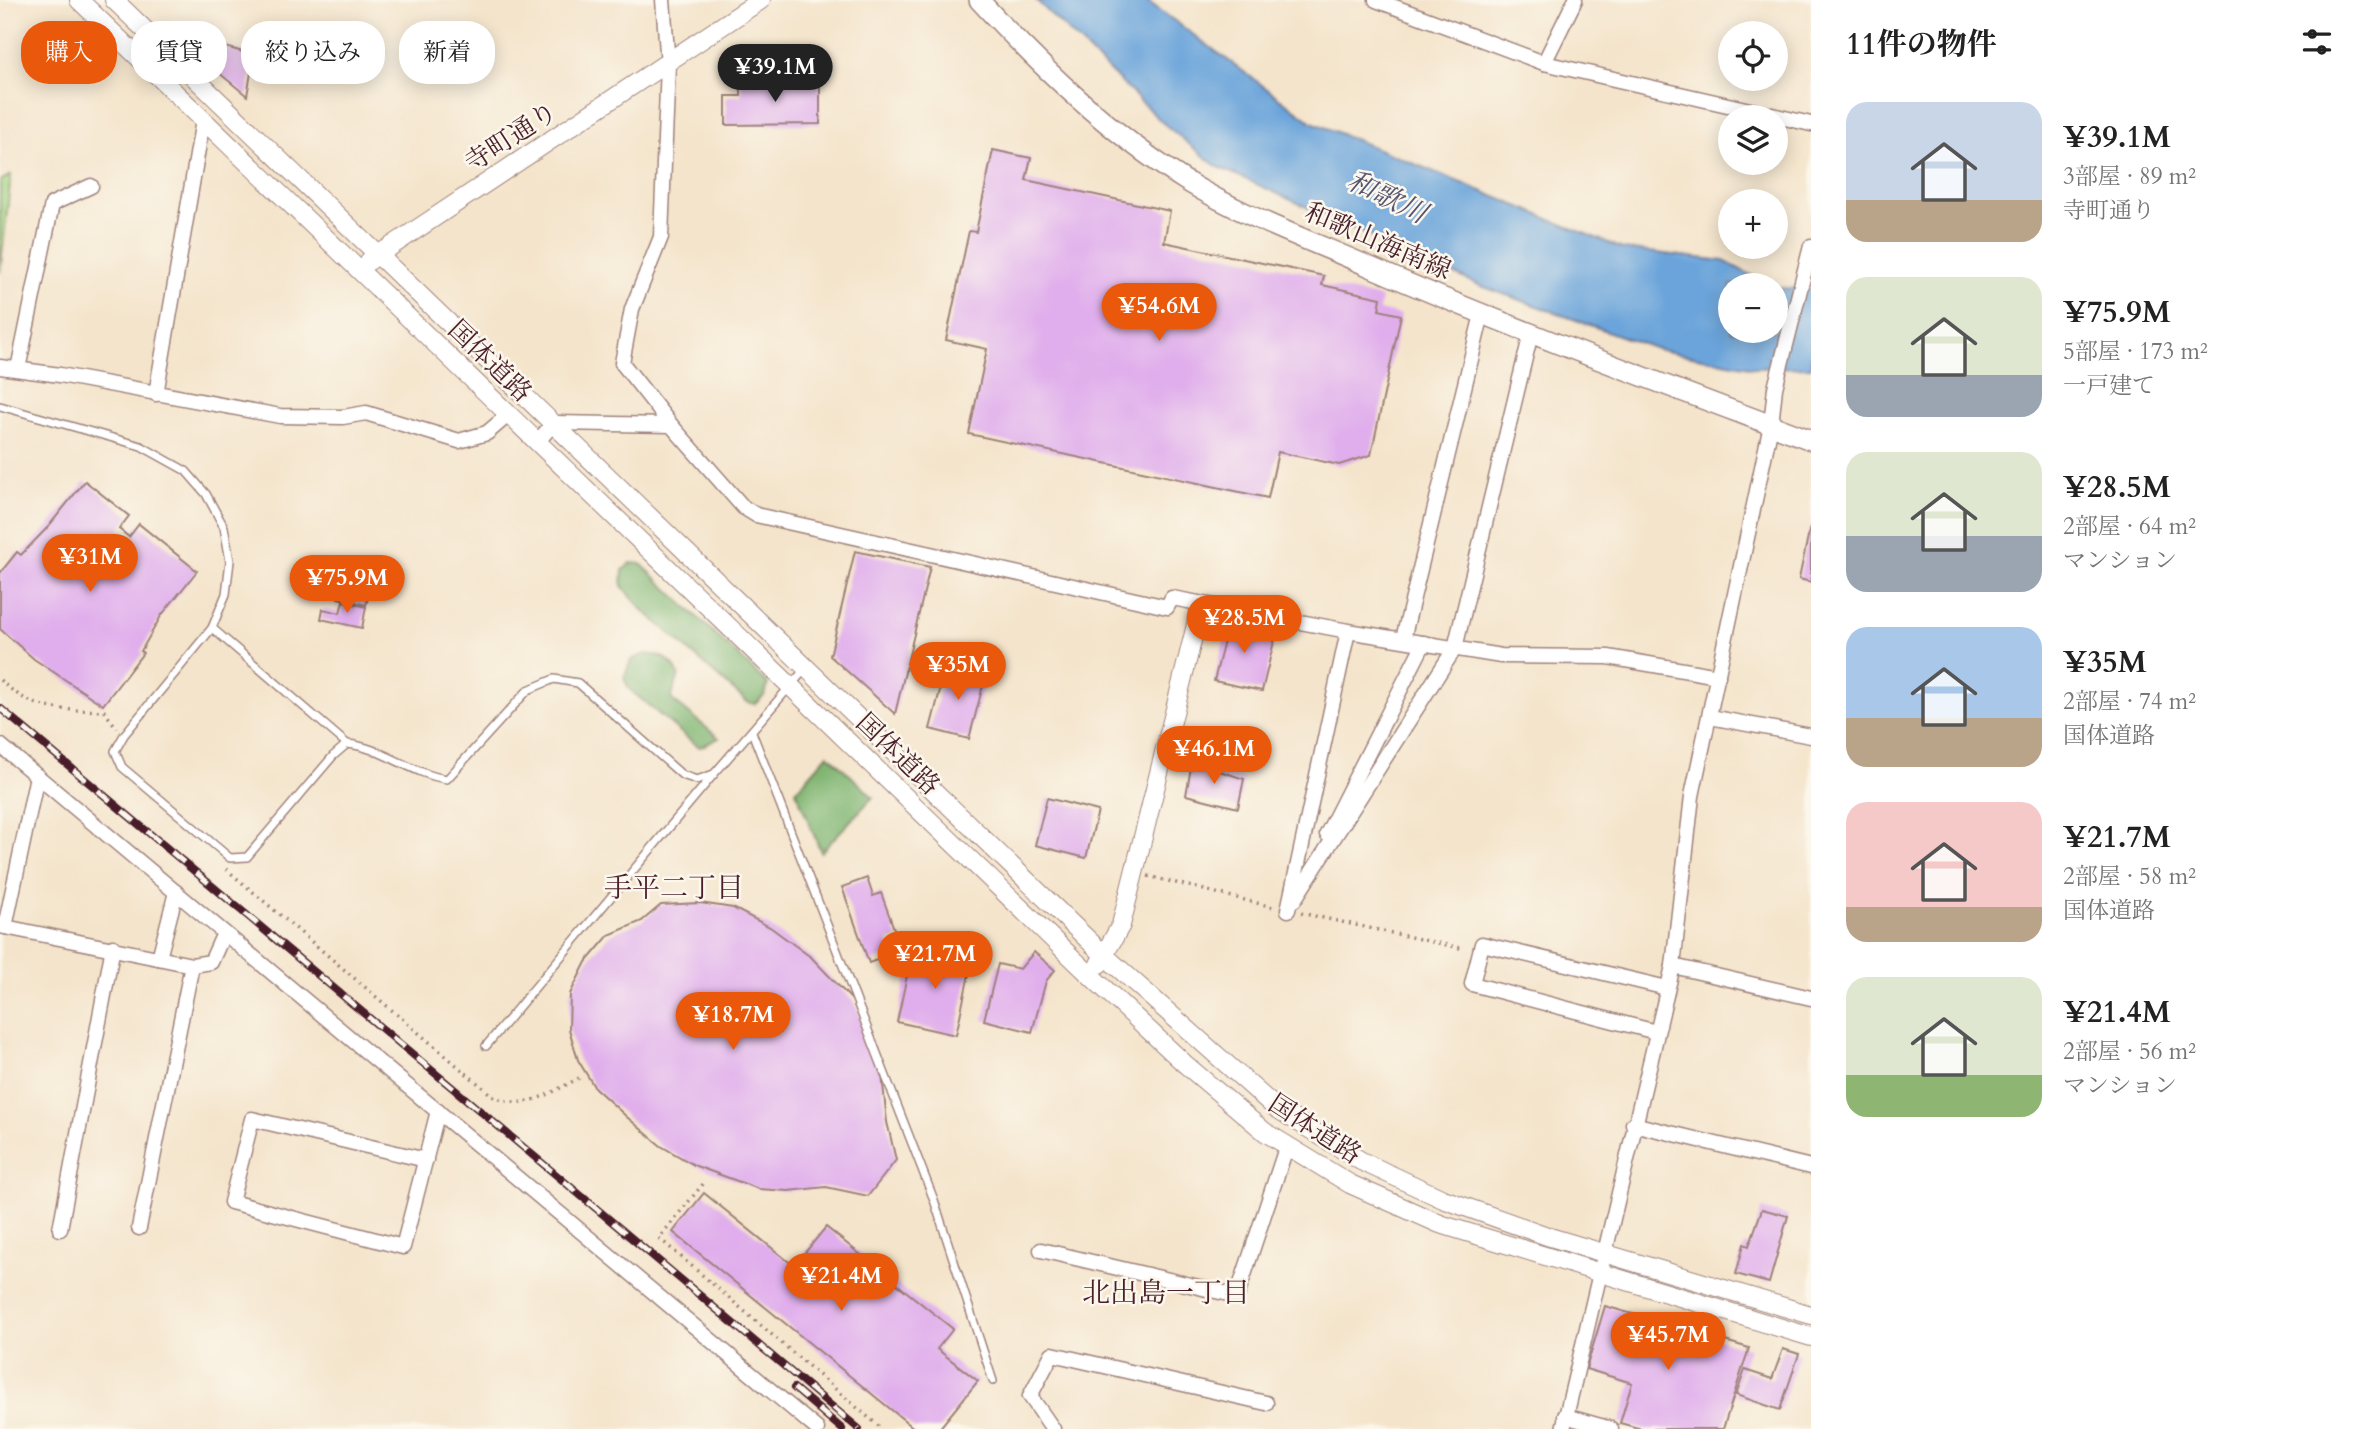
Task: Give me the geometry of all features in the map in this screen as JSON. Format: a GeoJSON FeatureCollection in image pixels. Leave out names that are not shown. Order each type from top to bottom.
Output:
{"type":"FeatureCollection","features":[{"type":"Feature","properties":{"kind":"main road","name":"和歌山海南線"},"geometry":{"type":"LineString","coordinates":[[979,0],[1032,57],[1111,126],[1184,179],[1230,206],[1482,314],[1811,440]]}},
{"type":"Feature","properties":{"kind":"street","name":"国体道路"},"geometry":{"type":"LineString","coordinates":[[79,0],[1091,976],[1185,1064],[1265,1132],[1350,1184],[1440,1224],[1811,1337]]}},
{"type":"Feature","properties":{"kind":"street","name":"国体道路"},"geometry":{"type":"LineString","coordinates":[[114,0],[1105,956],[1276,1108],[1361,1161],[1443,1199],[1604,1252],[1811,1315]]}},
{"type":"Feature","properties":{"kind":"street"},"geometry":{"type":"LineString","coordinates":[[663,0],[668,65],[661,237],[632,309],[622,363],[671,425],[743,507],[756,516],[1167,607],[1172,598],[1501,656],[1608,657],[1718,676]]}},
{"type":"Feature","properties":{"kind":"street","name":"寺町通り"},"geometry":{"type":"LineString","coordinates":[[358,269],[668,65],[761,0]]}},
{"type":"Feature","properties":{"kind":"street"},"geometry":{"type":"LineString","coordinates":[[1376,0],[1544,63],[1811,124]]}},
{"type":"Feature","properties":{"kind":"street"},"geometry":{"type":"LineString","coordinates":[[1544,63],[1575,0]]}},
{"type":"Feature","properties":{"kind":"street"},"geometry":{"type":"LineString","coordinates":[[156,394],[203,120]]}},
{"type":"Feature","properties":{"kind":"street"},"geometry":{"type":"LineString","coordinates":[[18,369],[52,204],[91,186]]}},
{"type":"Feature","properties":{"kind":"street"},"geometry":{"type":"LineString","coordinates":[[1611,1429],[1564,1422],[1633,1124],[1673,966],[1692,796],[1771,425],[1775,388],[1811,246]]}},
{"type":"Feature","properties":{"kind":"street"},"geometry":{"type":"LineString","coordinates":[[1403,639],[1482,314]]}},
{"type":"Feature","properties":{"kind":"street"},"geometry":{"type":"LineString","coordinates":[[1288,910],[1455,648],[1531,333]]}},
{"type":"Feature","properties":{"kind":"street"},"geometry":{"type":"LineString","coordinates":[[0,367],[280,416],[343,417],[366,414],[458,441],[487,433],[508,415]]}},
{"type":"Feature","properties":{"kind":"street"},"geometry":{"type":"LineString","coordinates":[[537,442],[554,423],[671,425]]}},
{"type":"Feature","properties":{"kind":"street"},"geometry":{"type":"LineString","coordinates":[[1091,976],[1121,925],[1201,605]]}},
{"type":"Feature","properties":{"kind":"street"},"geometry":{"type":"LineString","coordinates":[[1288,910],[1348,631]]}},
{"type":"Feature","properties":{"kind":"street"},"geometry":{"type":"LineString","coordinates":[[1288,910],[1424,643]]}},
{"type":"Feature","properties":{"kind":"street"},"geometry":{"type":"LineString","coordinates":[[1710,717],[1811,736]]}},
{"type":"Feature","properties":{"kind":"street"},"geometry":{"type":"LineString","coordinates":[[0,745],[817,1429]]}},
{"type":"Feature","properties":{"kind":"street"},"geometry":{"type":"LineString","coordinates":[[37,776],[3,926],[192,965],[211,962],[224,933]]}},
{"type":"Feature","properties":{"kind":"street"},"geometry":{"type":"LineString","coordinates":[[159,958],[176,892]]}},
{"type":"Feature","properties":{"kind":"street"},"geometry":{"type":"LineString","coordinates":[[1657,1032],[1472,984],[1482,944],[1668,988]]}},
{"type":"Feature","properties":{"kind":"street"},"geometry":{"type":"LineString","coordinates":[[60,1229],[113,947]]}},
{"type":"Feature","properties":{"kind":"street"},"geometry":{"type":"LineString","coordinates":[[139,1228],[192,965]]}},
{"type":"Feature","properties":{"kind":"street"},"geometry":{"type":"LineString","coordinates":[[1673,966],[1811,998]]}},
{"type":"Feature","properties":{"kind":"street"},"geometry":{"type":"LineString","coordinates":[[426,1160],[252,1119],[231,1202],[403,1248],[426,1160],[438,1111]]}},
{"type":"Feature","properties":{"kind":"street"},"geometry":{"type":"LineString","coordinates":[[1633,1124],[1811,1167]]}},
{"type":"Feature","properties":{"kind":"street"},"geometry":{"type":"LineString","coordinates":[[1041,1250],[1237,1296],[1287,1146]]}},
{"type":"Feature","properties":{"kind":"street"},"geometry":{"type":"LineString","coordinates":[[1053,1429],[1030,1396],[1052,1354],[1266,1404]]}},
{"type":"Feature","properties":{"kind":"lane"},"geometry":{"type":"LineString","coordinates":[[0,406],[141,446],[186,471],[206,494],[224,527],[230,561],[226,594],[212,628],[124,735],[115,751],[122,767],[230,858],[247,857],[332,756],[347,744]]}},
{"type":"Feature","properties":{"kind":"lane"},"geometry":{"type":"LineString","coordinates":[[212,628],[347,744],[361,745],[429,777],[447,779],[528,690],[554,679],[578,683],[682,775],[697,780],[714,774]]}},
{"type":"Feature","properties":{"kind":"lane"},"geometry":{"type":"LineString","coordinates":[[486,1046],[807,666]]}},
{"type":"Feature","properties":{"kind":"lane"},"geometry":{"type":"LineString","coordinates":[[752,732],[934,1200],[993,1381]]}},
{"type":"Feature","properties":{"kind":"path"},"geometry":{"type":"LineString","coordinates":[[0,680],[13,692],[44,708],[104,711],[118,730],[114,737]]}},
{"type":"Feature","properties":{"kind":"path"},"geometry":{"type":"LineString","coordinates":[[218,863],[494,1097],[508,1102],[534,1101],[579,1078]]}},
{"type":"Feature","properties":{"kind":"path"},"geometry":{"type":"LineString","coordinates":[[1133,873],[1481,952]]}},
{"type":"Feature","properties":{"kind":"path"},"geometry":{"type":"LineString","coordinates":[[703,1184],[659,1238],[882,1429]]}},
{"type":"Feature","properties":{"kind":"green space"},"geometry":{"type":"Polygon","coordinates":[[[11,175],[0,273],[0,181],[11,175]]]}},
{"type":"Feature","properties":{"kind":"green space"},"geometry":{"type":"Polygon","coordinates":[[[631,563],[641,564],[768,684],[764,696],[755,704],[747,702],[642,609],[622,586],[623,570],[631,563]]]}},
{"type":"Feature","properties":{"kind":"green space"},"geometry":{"type":"Polygon","coordinates":[[[645,654],[656,655],[673,665],[679,675],[671,699],[719,738],[700,747],[629,689],[624,678],[631,660],[645,654]]]}},
{"type":"Feature","properties":{"kind":"green space"},"geometry":{"type":"Polygon","coordinates":[[[828,754],[873,797],[821,852],[796,791],[828,754]]]}},
{"type":"Feature","properties":{"kind":"water","name":"和歌川"},"geometry":{"type":"Polygon","coordinates":[[[1036,0],[1146,0],[1312,122],[1623,249],[1724,261],[1747,273],[1718,273],[1718,343],[1788,343],[1788,288],[1811,289],[1811,367],[1755,368],[1660,350],[1481,286],[1216,166],[1163,123],[1036,0]]]}},
{"type":"Feature","properties":{"kind":"building"},"geometry":{"type":"Polygon","coordinates":[[[227,48],[241,51],[241,84],[249,84],[247,96],[227,79],[227,48]]]}},
{"type":"Feature","properties":{"kind":"building"},"geometry":{"type":"Polygon","coordinates":[[[741,82],[820,83],[820,124],[726,125],[726,96],[741,96],[741,82]]]}},
{"type":"Feature","properties":{"kind":"building"},"geometry":{"type":"Polygon","coordinates":[[[993,150],[1031,158],[1026,180],[1170,211],[1164,242],[1324,276],[1322,285],[1381,298],[1379,310],[1401,315],[1371,455],[1339,465],[1278,452],[1268,498],[969,434],[987,349],[946,340],[969,231],[976,232],[993,150]]]}},
{"type":"Feature","properties":{"kind":"building"},"geometry":{"type":"Polygon","coordinates":[[[85,481],[129,516],[119,529],[129,537],[139,524],[197,571],[161,616],[141,651],[143,653],[103,705],[34,659],[0,629],[0,573],[17,552],[21,555],[48,527],[85,481]]]}},
{"type":"Feature","properties":{"kind":"building"},"geometry":{"type":"Polygon","coordinates":[[[1811,527],[1811,582],[1799,579],[1811,527]]]}},
{"type":"Feature","properties":{"kind":"building"},"geometry":{"type":"Polygon","coordinates":[[[855,551],[930,567],[895,714],[830,656],[855,551]]]}},
{"type":"Feature","properties":{"kind":"building"},"geometry":{"type":"Polygon","coordinates":[[[345,571],[373,577],[366,605],[338,598],[340,591],[334,590],[337,576],[343,578],[345,571]]]}},
{"type":"Feature","properties":{"kind":"building"},"geometry":{"type":"Polygon","coordinates":[[[343,601],[366,607],[362,628],[321,619],[323,609],[340,613],[343,601]]]}},
{"type":"Feature","properties":{"kind":"building"},"geometry":{"type":"Polygon","coordinates":[[[1222,618],[1276,633],[1262,691],[1214,681],[1224,641],[1215,639],[1222,618]]]}},
{"type":"Feature","properties":{"kind":"building"},"geometry":{"type":"Polygon","coordinates":[[[947,664],[986,674],[969,739],[930,729],[947,664]]]}},
{"type":"Feature","properties":{"kind":"building"},"geometry":{"type":"Polygon","coordinates":[[[1192,762],[1244,779],[1238,808],[1186,795],[1192,762]]]}},
{"type":"Feature","properties":{"kind":"building"},"geometry":{"type":"Polygon","coordinates":[[[1047,798],[1098,811],[1086,858],[1035,845],[1047,798]]]}},
{"type":"Feature","properties":{"kind":"building"},"geometry":{"type":"Polygon","coordinates":[[[867,878],[873,896],[881,893],[897,937],[888,941],[893,954],[869,963],[842,887],[867,878]]]}},
{"type":"Feature","properties":{"kind":"building"},"geometry":{"type":"Polygon","coordinates":[[[700,903],[733,908],[770,927],[812,958],[855,1003],[881,1065],[887,1122],[896,1160],[868,1196],[826,1187],[788,1191],[759,1189],[696,1166],[661,1146],[628,1118],[595,1088],[578,1060],[569,1029],[570,994],[586,962],[609,935],[642,921],[661,905],[700,903]]]}},
{"type":"Feature","properties":{"kind":"building"},"geometry":{"type":"Polygon","coordinates":[[[913,948],[972,960],[956,1035],[897,1022],[913,948]]]}},
{"type":"Feature","properties":{"kind":"building"},"geometry":{"type":"Polygon","coordinates":[[[1034,952],[1055,970],[1046,981],[1032,1032],[984,1020],[998,964],[1020,969],[1034,952]]]}},
{"type":"Feature","properties":{"kind":"building"},"geometry":{"type":"Polygon","coordinates":[[[704,1193],[794,1266],[826,1227],[953,1329],[937,1349],[978,1381],[939,1429],[915,1429],[673,1232],[704,1193]]]}},
{"type":"Feature","properties":{"kind":"building"},"geometry":{"type":"Polygon","coordinates":[[[1762,1209],[1788,1216],[1769,1283],[1736,1274],[1744,1244],[1749,1246],[1762,1209]]]}},
{"type":"Feature","properties":{"kind":"building"},"geometry":{"type":"Polygon","coordinates":[[[1605,1306],[1749,1348],[1723,1429],[1642,1429],[1620,1423],[1632,1383],[1586,1369],[1605,1306]]]}},
{"type":"Feature","properties":{"kind":"building"},"geometry":{"type":"Polygon","coordinates":[[[1783,1349],[1799,1354],[1780,1410],[1736,1395],[1745,1370],[1772,1379],[1783,1349]]]}},
{"type":"Feature","properties":{"kind":"railway"},"geometry":{"type":"LineString","coordinates":[[0,708],[859,1429]]}},
{"type":"Feature","properties":{"kind":"railway"},"geometry":{"type":"LineString","coordinates":[[794,1388],[842,1429]]}},
{"type":"Feature","properties":{"kind":"district","name":"手平二丁目"},"geometry":{"type":"Point","coordinates":[674,888]}},
{"type":"Feature","properties":{"kind":"district","name":"北出島一丁目"},"geometry":{"type":"Point","coordinates":[1166,1293]}}]}
